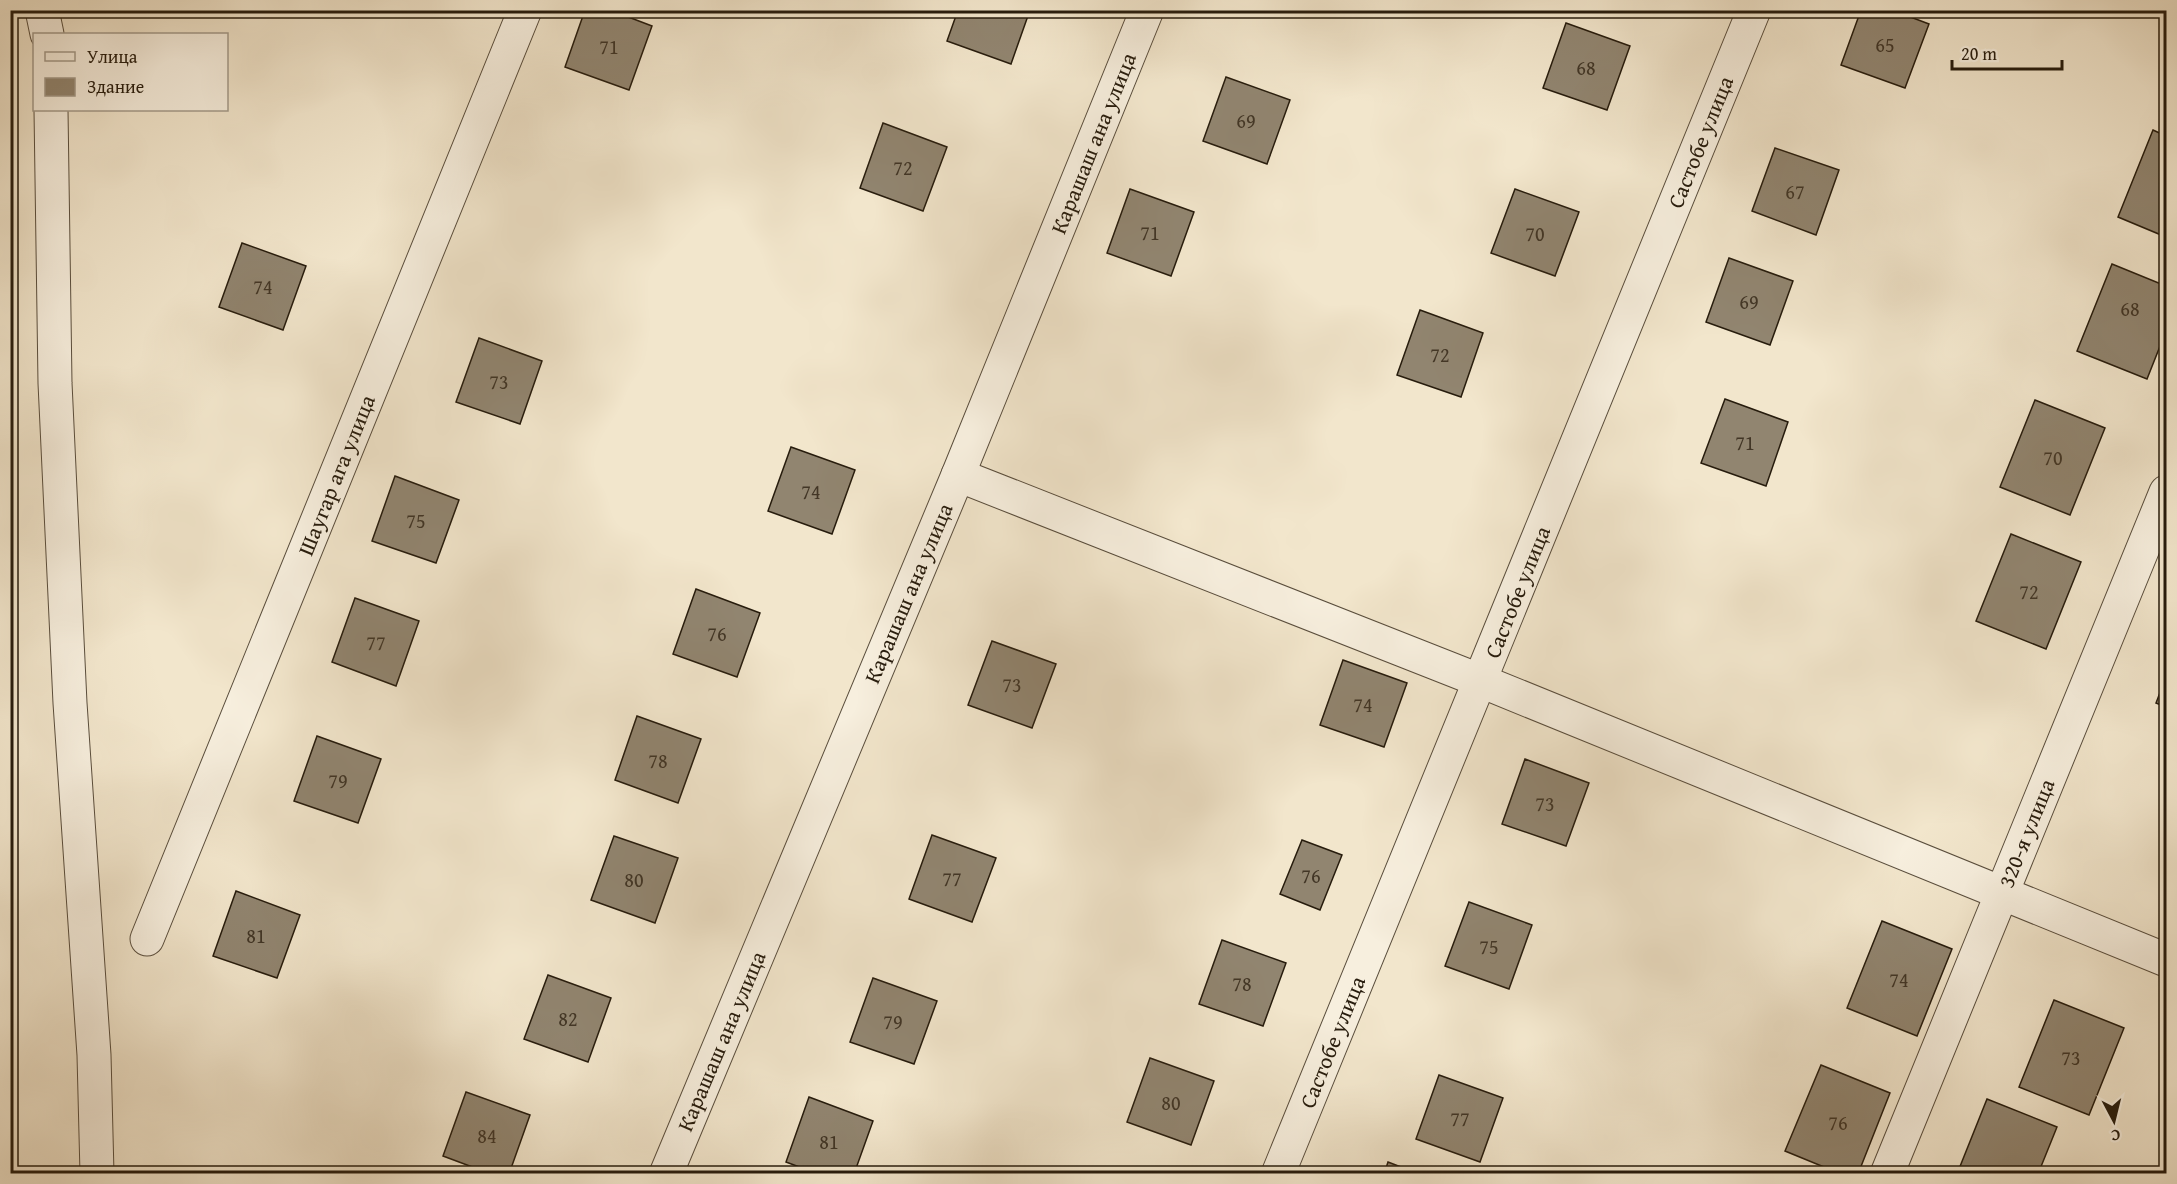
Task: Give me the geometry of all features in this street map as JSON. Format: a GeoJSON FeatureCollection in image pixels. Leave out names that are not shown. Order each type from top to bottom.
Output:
{"type":"FeatureCollection","features":[{"type":"Feature","properties":{"kind":"street"},"geometry":{"type":"LineString","coordinates":[[42,10],[46,33]]}},
{"type":"Feature","properties":{"kind":"street","name":"Шаугар ага улица"},"geometry":{"type":"LineString","coordinates":[[147,939],[525,10]]}},
{"type":"Feature","properties":{"kind":"street","name":"Карашаш ана улица"},"geometry":{"type":"LineString","coordinates":[[666,1173],[958,475],[1147,10]]}},
{"type":"Feature","properties":{"kind":"street","name":"Састобе улица"},"geometry":{"type":"LineString","coordinates":[[1278,1173],[1754,10]]}},
{"type":"Feature","properties":{"kind":"street"},"geometry":{"type":"LineString","coordinates":[[51,111],[55,383],[70,703],[94,1055],[98,1173]]}},
{"type":"Feature","properties":{"kind":"street"},"geometry":{"type":"LineString","coordinates":[[958,475],[1481,681],[2166,960]]}},
{"type":"Feature","properties":{"kind":"street","name":"320-я улица"},"geometry":{"type":"LineString","coordinates":[[1887,1173],[2166,492]]}},
{"type":"Feature","properties":{"kind":"building"},"geometry":{"type":"Polygon","coordinates":[[[585,10],[610,10],[652,26],[629,90],[565,67],[585,10]]]}},
{"type":"Feature","properties":{"kind":"building"},"geometry":{"type":"Polygon","coordinates":[[[958,10],[1030,10],[1011,64],[947,41],[958,10]]]}},
{"type":"Feature","properties":{"kind":"building"},"geometry":{"type":"Polygon","coordinates":[[[1861,10],[1892,10],[1929,24],[1905,88],[1841,65],[1861,10]]]}},
{"type":"Feature","properties":{"kind":"building"},"geometry":{"type":"Polygon","coordinates":[[[1566,23],[1630,46],[1607,110],[1543,88],[1566,23]]]}},
{"type":"Feature","properties":{"kind":"building"},"geometry":{"type":"Polygon","coordinates":[[[1226,77],[1290,100],[1267,164],[1203,141],[1226,77]]]}},
{"type":"Feature","properties":{"kind":"building"},"geometry":{"type":"Polygon","coordinates":[[[883,123],[947,147],[923,211],[860,188],[883,123]]]}},
{"type":"Feature","properties":{"kind":"building"},"geometry":{"type":"Polygon","coordinates":[[[2153,130],[2166,136],[2166,237],[2118,217],[2153,130]]]}},
{"type":"Feature","properties":{"kind":"building"},"geometry":{"type":"Polygon","coordinates":[[[1775,148],[1839,170],[1816,235],[1752,211],[1775,148]]]}},
{"type":"Feature","properties":{"kind":"building"},"geometry":{"type":"Polygon","coordinates":[[[1130,189],[1194,212],[1171,276],[1107,253],[1130,189]]]}},
{"type":"Feature","properties":{"kind":"building"},"geometry":{"type":"Polygon","coordinates":[[[1515,189],[1579,212],[1555,276],[1491,253],[1515,189]]]}},
{"type":"Feature","properties":{"kind":"building"},"geometry":{"type":"Polygon","coordinates":[[[242,243],[306,266],[283,330],[219,307],[242,243]]]}},
{"type":"Feature","properties":{"kind":"building"},"geometry":{"type":"Polygon","coordinates":[[[1729,258],[1793,281],[1770,345],[1706,322],[1729,258]]]}},
{"type":"Feature","properties":{"kind":"building"},"geometry":{"type":"Polygon","coordinates":[[[2112,264],[2166,286],[2166,331],[2147,379],[2077,351],[2112,264]]]}},
{"type":"Feature","properties":{"kind":"building"},"geometry":{"type":"Polygon","coordinates":[[[1420,310],[1483,333],[1461,397],[1397,375],[1420,310]]]}},
{"type":"Feature","properties":{"kind":"building"},"geometry":{"type":"Polygon","coordinates":[[[479,338],[542,361],[520,424],[456,402],[479,338]]]}},
{"type":"Feature","properties":{"kind":"building"},"geometry":{"type":"Polygon","coordinates":[[[1725,399],[1788,422],[1766,486],[1701,463],[1725,399]]]}},
{"type":"Feature","properties":{"kind":"building"},"geometry":{"type":"Polygon","coordinates":[[[2035,400],[2105,428],[2070,515],[2000,487],[2035,400]]]}},
{"type":"Feature","properties":{"kind":"building"},"geometry":{"type":"Polygon","coordinates":[[[791,447],[855,470],[832,534],[768,511],[791,447]]]}},
{"type":"Feature","properties":{"kind":"building"},"geometry":{"type":"Polygon","coordinates":[[[395,476],[459,500],[436,563],[372,541],[395,476]]]}},
{"type":"Feature","properties":{"kind":"building"},"geometry":{"type":"Polygon","coordinates":[[[2011,534],[2081,562],[2046,649],[1976,621],[2011,534]]]}},
{"type":"Feature","properties":{"kind":"building"},"geometry":{"type":"Polygon","coordinates":[[[696,589],[760,613],[737,677],[673,654],[696,589]]]}},
{"type":"Feature","properties":{"kind":"building"},"geometry":{"type":"Polygon","coordinates":[[[355,598],[419,621],[396,686],[332,662],[355,598]]]}},
{"type":"Feature","properties":{"kind":"building"},"geometry":{"type":"Polygon","coordinates":[[[992,641],[1056,664],[1032,728],[968,705],[992,641]]]}},
{"type":"Feature","properties":{"kind":"building"},"geometry":{"type":"Polygon","coordinates":[[[1343,660],[1407,683],[1384,747],[1320,725],[1343,660]]]}},
{"type":"Feature","properties":{"kind":"building"},"geometry":{"type":"Polygon","coordinates":[[[2166,677],[2166,707],[2156,703],[2166,677]]]}},
{"type":"Feature","properties":{"kind":"building"},"geometry":{"type":"Polygon","coordinates":[[[637,716],[701,739],[678,803],[615,780],[637,716]]]}},
{"type":"Feature","properties":{"kind":"building"},"geometry":{"type":"Polygon","coordinates":[[[317,736],[381,759],[358,823],[294,801],[317,736]]]}},
{"type":"Feature","properties":{"kind":"building"},"geometry":{"type":"Polygon","coordinates":[[[1525,759],[1589,783],[1566,846],[1502,824],[1525,759]]]}},
{"type":"Feature","properties":{"kind":"building"},"geometry":{"type":"Polygon","coordinates":[[[932,835],[996,858],[972,922],[909,899],[932,835]]]}},
{"type":"Feature","properties":{"kind":"building"},"geometry":{"type":"Polygon","coordinates":[[[614,836],[678,858],[655,923],[591,900],[614,836]]]}},
{"type":"Feature","properties":{"kind":"building"},"geometry":{"type":"Polygon","coordinates":[[[1302,840],[1342,855],[1320,910],[1280,894],[1302,840]]]}},
{"type":"Feature","properties":{"kind":"building"},"geometry":{"type":"Polygon","coordinates":[[[236,891],[300,915],[277,978],[213,956],[236,891]]]}},
{"type":"Feature","properties":{"kind":"building"},"geometry":{"type":"Polygon","coordinates":[[[1469,902],[1532,925],[1509,989],[1445,966],[1469,902]]]}},
{"type":"Feature","properties":{"kind":"building"},"geometry":{"type":"Polygon","coordinates":[[[1882,921],[1952,949],[1917,1036],[1847,1008],[1882,921]]]}},
{"type":"Feature","properties":{"kind":"building"},"geometry":{"type":"Polygon","coordinates":[[[1222,940],[1286,963],[1263,1026],[1199,1004],[1222,940]]]}},
{"type":"Feature","properties":{"kind":"building"},"geometry":{"type":"Polygon","coordinates":[[[548,975],[611,998],[588,1062],[524,1039],[548,975]]]}},
{"type":"Feature","properties":{"kind":"building"},"geometry":{"type":"Polygon","coordinates":[[[873,978],[937,1001],[914,1064],[850,1042],[873,978]]]}},
{"type":"Feature","properties":{"kind":"building"},"geometry":{"type":"Polygon","coordinates":[[[2054,1000],[2124,1028],[2089,1115],[2019,1087],[2054,1000]]]}},
{"type":"Feature","properties":{"kind":"building"},"geometry":{"type":"Polygon","coordinates":[[[1150,1058],[1214,1081],[1191,1145],[1127,1122],[1150,1058]]]}},
{"type":"Feature","properties":{"kind":"building"},"geometry":{"type":"Polygon","coordinates":[[[1821,1065],[1890,1093],[1858,1174],[1841,1174],[1785,1151],[1821,1065]]]}},
{"type":"Feature","properties":{"kind":"building"},"geometry":{"type":"Polygon","coordinates":[[[1439,1075],[1503,1098],[1480,1162],[1416,1139],[1439,1075]]]}},
{"type":"Feature","properties":{"kind":"building"},"geometry":{"type":"Polygon","coordinates":[[[466,1092],[530,1115],[509,1174],[491,1174],[443,1156],[466,1092]]]}},
{"type":"Feature","properties":{"kind":"building"},"geometry":{"type":"Polygon","coordinates":[[[809,1097],[873,1121],[854,1174],[818,1174],[786,1162],[809,1097]]]}},
{"type":"Feature","properties":{"kind":"building"},"geometry":{"type":"Polygon","coordinates":[[[1987,1099],[2057,1127],[2038,1174],[1957,1174],[1987,1099]]]}},
{"type":"Feature","properties":{"kind":"building"},"geometry":{"type":"Polygon","coordinates":[[[1388,1162],[1419,1174],[1384,1174],[1388,1162]]]}}]}
